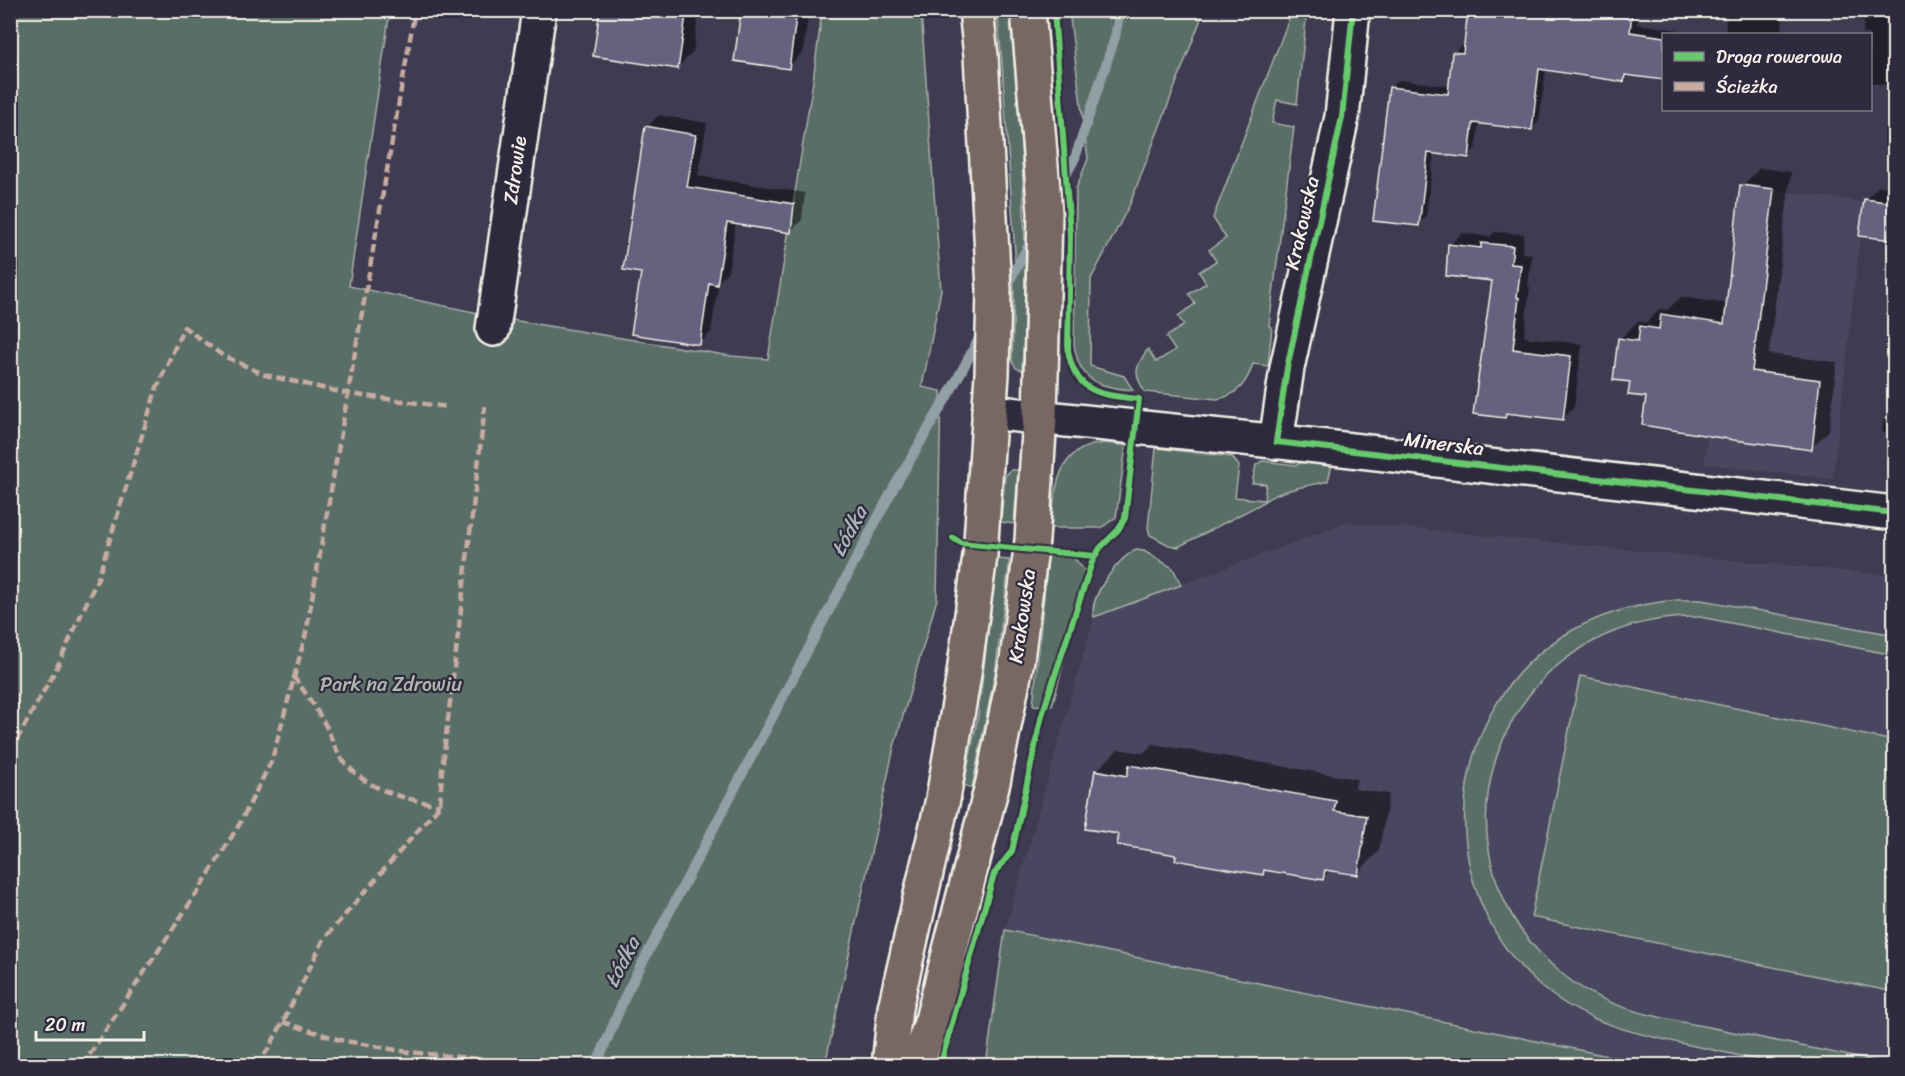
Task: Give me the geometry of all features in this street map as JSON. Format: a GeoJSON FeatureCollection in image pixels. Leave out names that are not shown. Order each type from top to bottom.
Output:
{"type":"FeatureCollection","features":[{"type":"Feature","properties":{"kind":"main road"},"geometry":{"type":"LineString","coordinates":[[889,1065],[895,1008],[943,799],[963,680],[980,556],[992,374],[993,258],[981,56],[976,10]]}},
{"type":"Feature","properties":{"kind":"main road","name":"Krakowska"},"geometry":{"type":"LineString","coordinates":[[916,1065],[932,1020],[993,782],[1017,660],[1032,540],[1040,417],[1046,213],[1028,10]]}},
{"type":"Feature","properties":{"kind":"street","name":"Zdrowie"},"geometry":{"type":"LineString","coordinates":[[493,329],[539,10]]}},
{"type":"Feature","properties":{"kind":"street","name":"Krakowska"},"geometry":{"type":"LineString","coordinates":[[1276,442],[1290,356],[1342,117],[1353,10]]}},
{"type":"Feature","properties":{"kind":"street","name":"Minerska"},"geometry":{"type":"LineString","coordinates":[[989,412],[1276,442],[1894,513]]}},
{"type":"Feature","properties":{"kind":"shaded area"},"geometry":{"type":"Polygon","coordinates":[[[1740,185],[1864,202],[1833,479],[1704,464],[1740,185]]]}},
{"type":"Feature","properties":{"kind":"shaded area"},"geometry":{"type":"Polygon","coordinates":[[[1348,522],[1894,576],[1894,1065],[1642,1065],[1005,930],[1094,617],[1348,522]]]}},
{"type":"Feature","properties":{"kind":"green space","name":"Park na Zdrowiu"},"geometry":{"type":"Polygon","coordinates":[[[10,11],[390,11],[349,286],[512,320],[731,356],[768,359],[813,81],[822,11],[921,11],[941,290],[922,387],[941,391],[937,599],[894,747],[825,1065],[11,1065],[10,11]]]}},
{"type":"Feature","properties":{"kind":"green space"},"geometry":{"type":"Polygon","coordinates":[[[997,11],[1009,11],[1018,100],[1025,235],[1022,370],[1016,368],[1012,361],[1015,253],[997,11]]]}},
{"type":"Feature","properties":{"kind":"green space"},"geometry":{"type":"Polygon","coordinates":[[[1069,11],[1204,11],[1130,204],[1091,279],[1090,366],[1124,376],[1133,390],[1110,387],[1093,380],[1081,367],[1074,344],[1076,189],[1088,159],[1069,11]]]}},
{"type":"Feature","properties":{"kind":"green space"},"geometry":{"type":"Polygon","coordinates":[[[1292,11],[1307,11],[1297,104],[1277,100],[1272,123],[1294,127],[1269,326],[1272,327],[1268,366],[1253,364],[1248,377],[1236,392],[1217,399],[1145,392],[1137,375],[1140,361],[1148,349],[1156,362],[1175,350],[1166,337],[1184,325],[1178,316],[1195,304],[1189,294],[1206,283],[1199,272],[1216,261],[1209,250],[1226,238],[1213,218],[1292,11]]]}},
{"type":"Feature","properties":{"kind":"green space"},"geometry":{"type":"Polygon","coordinates":[[[1108,443],[1126,446],[1116,517],[1101,528],[1051,528],[1057,484],[1068,460],[1078,451],[1091,445],[1108,443]]]}},
{"type":"Feature","properties":{"kind":"green space"},"geometry":{"type":"Polygon","coordinates":[[[1156,448],[1232,457],[1239,466],[1235,497],[1264,500],[1266,484],[1252,483],[1256,465],[1262,461],[1296,465],[1310,459],[1333,461],[1328,481],[1274,496],[1178,547],[1150,535],[1148,528],[1156,448]]]}},
{"type":"Feature","properties":{"kind":"green space"},"geometry":{"type":"Polygon","coordinates":[[[1011,470],[1018,470],[1014,524],[1001,522],[1005,476],[1011,470]]]}},
{"type":"Feature","properties":{"kind":"green space"},"geometry":{"type":"Polygon","coordinates":[[[1136,550],[1144,551],[1173,568],[1181,585],[1094,617],[1093,609],[1106,579],[1121,561],[1136,550]]]}},
{"type":"Feature","properties":{"kind":"green space"},"geometry":{"type":"Polygon","coordinates":[[[1048,556],[1074,558],[1085,571],[1086,580],[1052,706],[1033,705],[1048,556]]]}},
{"type":"Feature","properties":{"kind":"green space"},"geometry":{"type":"Polygon","coordinates":[[[997,559],[1009,560],[1009,566],[995,673],[972,788],[964,785],[978,716],[997,559]]]}},
{"type":"Feature","properties":{"kind":"green space"},"geometry":{"type":"Polygon","coordinates":[[[1677,600],[1701,600],[1894,635],[1894,655],[1700,617],[1631,626],[1573,654],[1529,696],[1500,749],[1487,807],[1493,868],[1519,926],[1566,977],[1604,1000],[1668,1019],[1893,1065],[1793,1066],[1779,1064],[1651,1037],[1592,1018],[1555,997],[1515,960],[1486,915],[1470,866],[1465,815],[1471,764],[1490,716],[1520,673],[1561,637],[1588,622],[1617,611],[1677,600]]]}},
{"type":"Feature","properties":{"kind":"green space"},"geometry":{"type":"Polygon","coordinates":[[[1580,676],[1894,741],[1894,992],[1531,917],[1580,676]]]}},
{"type":"Feature","properties":{"kind":"green space"},"geometry":{"type":"Polygon","coordinates":[[[1005,930],[1651,1065],[986,1065],[1005,930]]]}},
{"type":"Feature","properties":{"kind":"building"},"geometry":{"type":"Polygon","coordinates":[[[600,10],[655,10],[686,15],[678,69],[593,56],[600,10]]]}},
{"type":"Feature","properties":{"kind":"building"},"geometry":{"type":"Polygon","coordinates":[[[741,10],[797,10],[789,69],[734,61],[741,10]]]}},
{"type":"Feature","properties":{"kind":"building"},"geometry":{"type":"Polygon","coordinates":[[[1468,10],[1632,10],[1630,32],[1662,37],[1662,80],[1625,75],[1624,82],[1539,69],[1532,130],[1473,123],[1469,158],[1428,153],[1419,226],[1373,221],[1389,87],[1448,94],[1452,52],[1463,53],[1468,10]]]}},
{"type":"Feature","properties":{"kind":"building"},"geometry":{"type":"Polygon","coordinates":[[[645,126],[696,135],[687,187],[794,204],[791,233],[727,223],[717,285],[709,283],[700,345],[631,334],[641,273],[623,270],[645,126]]]}},
{"type":"Feature","properties":{"kind":"building"},"geometry":{"type":"Polygon","coordinates":[[[1740,185],[1774,189],[1752,371],[1820,380],[1812,450],[1642,425],[1646,397],[1628,395],[1630,382],[1613,380],[1618,338],[1638,341],[1640,326],[1659,329],[1661,314],[1724,324],[1740,185]]]}},
{"type":"Feature","properties":{"kind":"building"},"geometry":{"type":"Polygon","coordinates":[[[1864,199],[1894,203],[1894,240],[1859,236],[1864,199]]]}},
{"type":"Feature","properties":{"kind":"building"},"geometry":{"type":"Polygon","coordinates":[[[1481,243],[1513,246],[1511,264],[1521,265],[1513,349],[1571,356],[1563,420],[1506,413],[1505,418],[1473,414],[1492,281],[1446,276],[1448,244],[1481,248],[1481,243]]]}},
{"type":"Feature","properties":{"kind":"building"},"geometry":{"type":"Polygon","coordinates":[[[1129,765],[1336,801],[1334,811],[1367,816],[1358,875],[1325,870],[1323,880],[1264,870],[1263,875],[1175,860],[1176,855],[1117,845],[1119,834],[1085,829],[1095,770],[1127,776],[1129,765]]]}},
{"type":"Feature","properties":{"kind":"waterway","name":"Łódka"},"geometry":{"type":"LineString","coordinates":[[1054,198],[1075,158],[1115,37],[1120,10]]}},
{"type":"Feature","properties":{"kind":"waterway","name":"Łódka"},"geometry":{"type":"LineString","coordinates":[[1004,291],[1034,235]]}},
{"type":"Feature","properties":{"kind":"waterway","name":"Łódka"},"geometry":{"type":"LineString","coordinates":[[596,1066],[627,992],[893,489],[983,331]]}},
{"type":"Feature","properties":{"kind":"marked path"},"geometry":{"type":"LineString","coordinates":[[82,1066],[202,885],[239,825],[272,760],[306,633],[415,10]]}},
{"type":"Feature","properties":{"kind":"marked path"},"geometry":{"type":"LineString","coordinates":[[10,752],[56,669],[98,578],[156,390],[184,327],[222,355],[265,375],[349,394],[448,407]]}},
{"type":"Feature","properties":{"kind":"marked path"},"geometry":{"type":"LineString","coordinates":[[256,1066],[283,1022],[324,939],[440,805],[442,770],[485,406]]}},
{"type":"Feature","properties":{"kind":"marked path"},"geometry":{"type":"LineString","coordinates":[[293,676],[322,719],[335,747],[351,770],[374,786],[386,791],[413,800],[440,805]]}},
{"type":"Feature","properties":{"kind":"marked path"},"geometry":{"type":"LineString","coordinates":[[283,1022],[340,1040],[408,1052],[479,1059]]}},
{"type":"Feature","properties":{"kind":"cycle path"},"geometry":{"type":"LineString","coordinates":[[940,1066],[994,874],[1012,851],[1042,715],[1092,562],[1100,548],[1118,530],[1125,518],[1139,399],[1112,396],[1092,389],[1083,383],[1071,364],[1068,350],[1070,234],[1054,10]]}},
{"type":"Feature","properties":{"kind":"cycle path"},"geometry":{"type":"LineString","coordinates":[[1353,10],[1342,117],[1287,368],[1276,442],[1894,513]]}},
{"type":"Feature","properties":{"kind":"cycle path"},"geometry":{"type":"LineString","coordinates":[[953,538],[961,543],[1095,556]]}}]}
